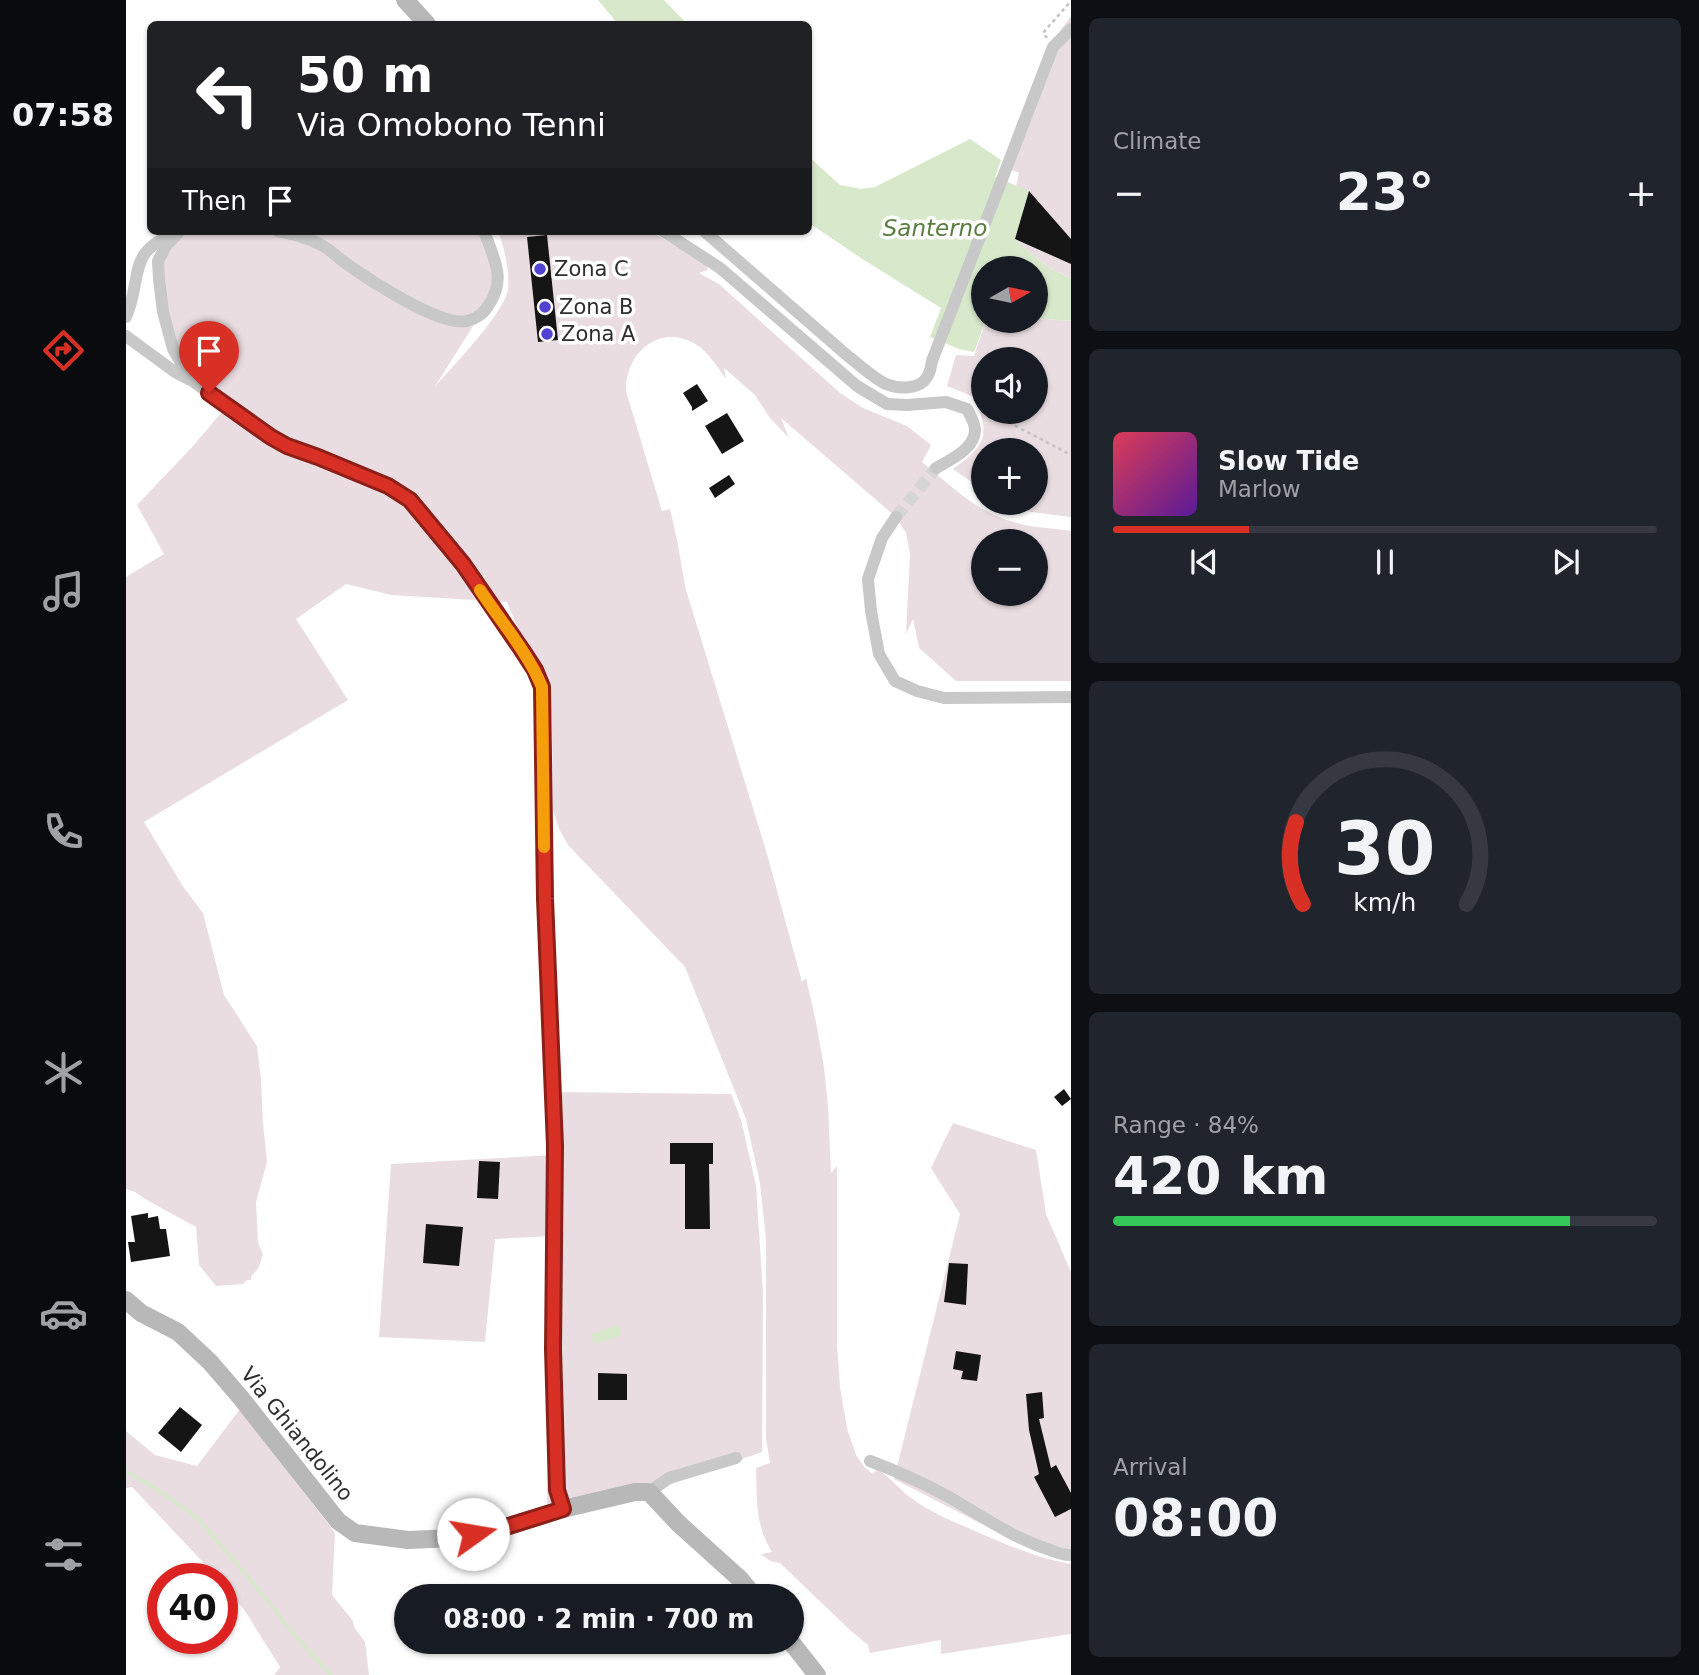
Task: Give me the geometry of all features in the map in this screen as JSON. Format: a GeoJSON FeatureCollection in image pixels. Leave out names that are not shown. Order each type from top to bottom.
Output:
{"type":"FeatureCollection","features":[{"type":"Feature","properties":{"kind":"street"},"geometry":{"type":"LineString","coordinates":[[405,0],[425,21]]}},
{"type":"Feature","properties":{"kind":"street"},"geometry":{"type":"LineString","coordinates":[[709,235],[849,357],[887,384],[918,386],[927,379],[1053,47],[1071,29]]}},
{"type":"Feature","properties":{"kind":"street"},"geometry":{"type":"LineString","coordinates":[[1053,47],[1071,43]]}},
{"type":"Feature","properties":{"kind":"street"},"geometry":{"type":"LineString","coordinates":[[126,317],[132,304],[137,262],[150,245],[173,235]]}},
{"type":"Feature","properties":{"kind":"street"},"geometry":{"type":"LineString","coordinates":[[177,235],[166,246],[158,261],[159,279],[163,312],[173,349],[191,380]]}},
{"type":"Feature","properties":{"kind":"street"},"geometry":{"type":"LineString","coordinates":[[295,235],[323,246],[415,306],[446,320],[467,321],[483,313],[499,285],[498,268],[486,235]]}},
{"type":"Feature","properties":{"kind":"street"},"geometry":{"type":"LineString","coordinates":[[669,235],[720,268],[857,386],[887,404],[946,402],[967,409],[975,430],[971,443],[954,458],[936,468]]}},
{"type":"Feature","properties":{"kind":"street"},"geometry":{"type":"LineString","coordinates":[[126,336],[271,437],[287,446],[388,486],[410,500],[463,564],[535,670],[542,687],[545,899],[555,1146],[553,1349],[557,1490],[563,1509]]}},
{"type":"Feature","properties":{"kind":"street"},"geometry":{"type":"LineString","coordinates":[[896,517],[882,538],[868,579],[879,654],[895,681],[917,691],[944,698],[1071,697]]}},
{"type":"Feature","properties":{"kind":"street","name":"Via Ghiandolino"},"geometry":{"type":"LineString","coordinates":[[126,1300],[141,1313],[178,1332],[210,1362],[338,1521],[355,1533],[408,1540],[454,1538],[493,1531],[563,1509],[635,1492],[649,1492],[669,1478],[736,1458]]}},
{"type":"Feature","properties":{"kind":"street"},"geometry":{"type":"LineString","coordinates":[[870,1461],[905,1474],[1036,1546],[1071,1555]]}},
{"type":"Feature","properties":{"kind":"street"},"geometry":{"type":"LineString","coordinates":[[649,1492],[678,1523],[744,1584]]}},
{"type":"Feature","properties":{"kind":"street"},"geometry":{"type":"LineString","coordinates":[[800,1654],[817,1675]]}},
{"type":"Feature","properties":{"kind":"path"},"geometry":{"type":"LineString","coordinates":[[1053,47],[1043,33],[1071,1]]}},
{"type":"Feature","properties":{"kind":"path"},"geometry":{"type":"LineString","coordinates":[[1010,424],[1071,455]]}},
{"type":"Feature","properties":{"kind":"shaded area"},"geometry":{"type":"Polygon","coordinates":[[[1071,16],[1071,278],[1048,266],[1048,256],[1034,256],[1015,239],[1029,192],[1016,186],[1019,173],[1008,168],[1004,159],[1017,123],[1053,47],[1054,39],[1071,16]]]}},
{"type":"Feature","properties":{"kind":"shaded area"},"geometry":{"type":"Polygon","coordinates":[[[179,235],[480,235],[499,285],[434,388],[488,326],[505,299],[508,275],[499,235],[657,235],[707,265],[708,270],[699,273],[719,284],[840,393],[863,408],[907,426],[931,445],[922,462],[971,501],[971,515],[994,515],[1030,526],[1071,531],[1071,681],[956,681],[919,648],[913,619],[906,634],[910,554],[906,533],[896,517],[781,418],[789,438],[770,418],[755,395],[724,368],[726,379],[697,345],[671,337],[658,339],[639,353],[627,377],[626,391],[662,511],[670,509],[686,590],[767,854],[802,982],[806,978],[816,1022],[828,1106],[831,1173],[837,1166],[837,1344],[840,1387],[847,1428],[856,1455],[873,1474],[877,1469],[909,1496],[935,1513],[1020,1550],[1071,1564],[1071,1634],[941,1654],[941,1640],[870,1653],[868,1645],[804,1584],[780,1563],[770,1561],[761,1554],[772,1552],[760,1522],[756,1468],[770,1463],[766,1439],[766,1239],[760,1183],[746,1119],[685,967],[568,845],[559,829],[553,809],[549,687],[544,671],[519,631],[507,602],[391,595],[346,584],[296,619],[348,700],[144,822],[184,888],[203,913],[224,995],[257,1046],[267,1162],[256,1202],[258,1242],[263,1255],[251,1280],[243,1284],[216,1286],[199,1265],[196,1227],[126,1189],[126,577],[164,554],[137,505],[227,406],[191,380],[163,312],[158,261],[179,235]]]}},
{"type":"Feature","properties":{"kind":"shaded area"},"geometry":{"type":"Polygon","coordinates":[[[1048,319],[1071,321],[1071,517],[1048,514],[1048,438],[982,438],[982,424],[1048,424],[1048,347],[977,347],[982,333],[1048,333],[1048,319]]]}},
{"type":"Feature","properties":{"kind":"shaded area"},"geometry":{"type":"Polygon","coordinates":[[[956,355],[971,356],[971,396],[947,386],[956,355]]]}},
{"type":"Feature","properties":{"kind":"shaded area"},"geometry":{"type":"Polygon","coordinates":[[[971,455],[971,482],[953,469],[971,455]]]}},
{"type":"Feature","properties":{"kind":"shaded area"},"geometry":{"type":"Polygon","coordinates":[[[552,1092],[731,1094],[741,1120],[756,1185],[763,1293],[762,1452],[649,1492],[547,1504],[552,1236],[495,1239],[485,1342],[379,1337],[391,1164],[553,1155],[552,1092]]]}},
{"type":"Feature","properties":{"kind":"shaded area"},"geometry":{"type":"Polygon","coordinates":[[[953,1123],[1036,1150],[1046,1214],[1071,1272],[1071,1557],[1007,1537],[894,1479],[960,1214],[931,1168],[953,1123]]]}},
{"type":"Feature","properties":{"kind":"shaded area"},"geometry":{"type":"Polygon","coordinates":[[[240,1409],[335,1533],[332,1595],[353,1621],[354,1627],[365,1642],[369,1675],[274,1675],[280,1667],[238,1602],[238,1563],[204,1563],[132,1487],[126,1488],[126,1431],[155,1455],[197,1466],[240,1409]]]}},
{"type":"Feature","properties":{"kind":"water"},"geometry":{"type":"Polygon","coordinates":[[[598,0],[664,0],[684,21],[616,21],[598,0]]]}},
{"type":"Feature","properties":{"kind":"water","name":"Santerno"},"geometry":{"type":"Polygon","coordinates":[[[970,139],[1001,160],[995,177],[1029,191],[1015,239],[1034,256],[971,256],[971,333],[981,333],[976,347],[971,347],[971,351],[930,337],[941,308],[812,225],[812,160],[840,185],[861,189],[875,187],[970,139]]]}},
{"type":"Feature","properties":{"kind":"water","name":"Santerno"},"geometry":{"type":"Polygon","coordinates":[[[1048,266],[1071,278],[1071,321],[1048,319],[1048,266]]]}},
{"type":"Feature","properties":{"kind":"water"},"geometry":{"type":"Polygon","coordinates":[[[618,1325],[622,1335],[595,1344],[591,1334],[618,1325]]]}},
{"type":"Feature","properties":{"kind":"building"},"geometry":{"type":"Polygon","coordinates":[[[1029,191],[1071,239],[1071,264],[1015,239],[1029,191]]]}},
{"type":"Feature","properties":{"kind":"building"},"geometry":{"type":"Polygon","coordinates":[[[547,235],[558,340],[538,342],[527,237],[547,235]]]}},
{"type":"Feature","properties":{"kind":"building"},"geometry":{"type":"Polygon","coordinates":[[[697,384],[708,401],[692,411],[683,393],[697,384]]]}},
{"type":"Feature","properties":{"kind":"building"},"geometry":{"type":"Polygon","coordinates":[[[727,413],[744,441],[722,454],[705,426],[727,413]]]}},
{"type":"Feature","properties":{"kind":"building"},"geometry":{"type":"Polygon","coordinates":[[[729,475],[735,484],[715,498],[709,488],[729,475]]]}},
{"type":"Feature","properties":{"kind":"building"},"geometry":{"type":"Polygon","coordinates":[[[1064,1089],[1071,1099],[1062,1106],[1054,1097],[1064,1089]]]}},
{"type":"Feature","properties":{"kind":"building"},"geometry":{"type":"Polygon","coordinates":[[[670,1143],[713,1143],[713,1164],[709,1164],[710,1229],[685,1229],[685,1164],[670,1164],[670,1143]]]}},
{"type":"Feature","properties":{"kind":"building"},"geometry":{"type":"Polygon","coordinates":[[[479,1161],[500,1162],[498,1199],[477,1198],[479,1161]]]}},
{"type":"Feature","properties":{"kind":"building"},"geometry":{"type":"Polygon","coordinates":[[[148,1213],[148,1218],[158,1216],[160,1229],[166,1229],[170,1256],[131,1262],[128,1242],[135,1242],[131,1216],[148,1213]]]}},
{"type":"Feature","properties":{"kind":"building"},"geometry":{"type":"Polygon","coordinates":[[[426,1224],[463,1227],[459,1266],[423,1263],[426,1224]]]}},
{"type":"Feature","properties":{"kind":"building"},"geometry":{"type":"Polygon","coordinates":[[[949,1263],[968,1264],[966,1305],[944,1302],[949,1263]]]}},
{"type":"Feature","properties":{"kind":"building"},"geometry":{"type":"Polygon","coordinates":[[[956,1351],[981,1355],[977,1381],[961,1379],[963,1371],[953,1369],[956,1351]]]}},
{"type":"Feature","properties":{"kind":"building"},"geometry":{"type":"Polygon","coordinates":[[[598,1373],[627,1374],[627,1400],[598,1400],[598,1373]]]}},
{"type":"Feature","properties":{"kind":"building"},"geometry":{"type":"Polygon","coordinates":[[[1042,1392],[1044,1418],[1039,1419],[1051,1468],[1056,1465],[1071,1493],[1071,1509],[1055,1517],[1034,1477],[1039,1474],[1029,1430],[1026,1394],[1042,1392]]]}},
{"type":"Feature","properties":{"kind":"building"},"geometry":{"type":"Polygon","coordinates":[[[180,1407],[202,1425],[181,1452],[158,1433],[180,1407]]]}},
{"type":"Feature","properties":{"kind":"waterway"},"geometry":{"type":"LineString","coordinates":[[126,1471],[152,1486],[202,1523],[289,1629],[331,1675]]}},
{"type":"Feature","properties":{"kind":"tunnel"},"geometry":{"type":"LineString","coordinates":[[896,517],[936,468]]}},
{"type":"Feature","properties":{"kind":"slow traffic"},"geometry":{"type":"LineString","coordinates":[[480,590],[535,670],[542,687],[544,847]]}},
{"type":"Feature","properties":{"kind":"place","name":"Zona C"},"geometry":{"type":"Point","coordinates":[540,269]}},
{"type":"Feature","properties":{"kind":"place","name":"Zona B"},"geometry":{"type":"Point","coordinates":[545,307]}},
{"type":"Feature","properties":{"kind":"place","name":"Zona A"},"geometry":{"type":"Point","coordinates":[547,334]}},
{"type":"Feature","properties":{"kind":"route"},"geometry":{"type":"LineString","coordinates":[[209,393],[287,446],[388,486],[410,500],[463,564],[535,670],[542,687],[545,899],[556,1186],[553,1349],[557,1490],[563,1509],[493,1531],[473,1534]]}}]}
